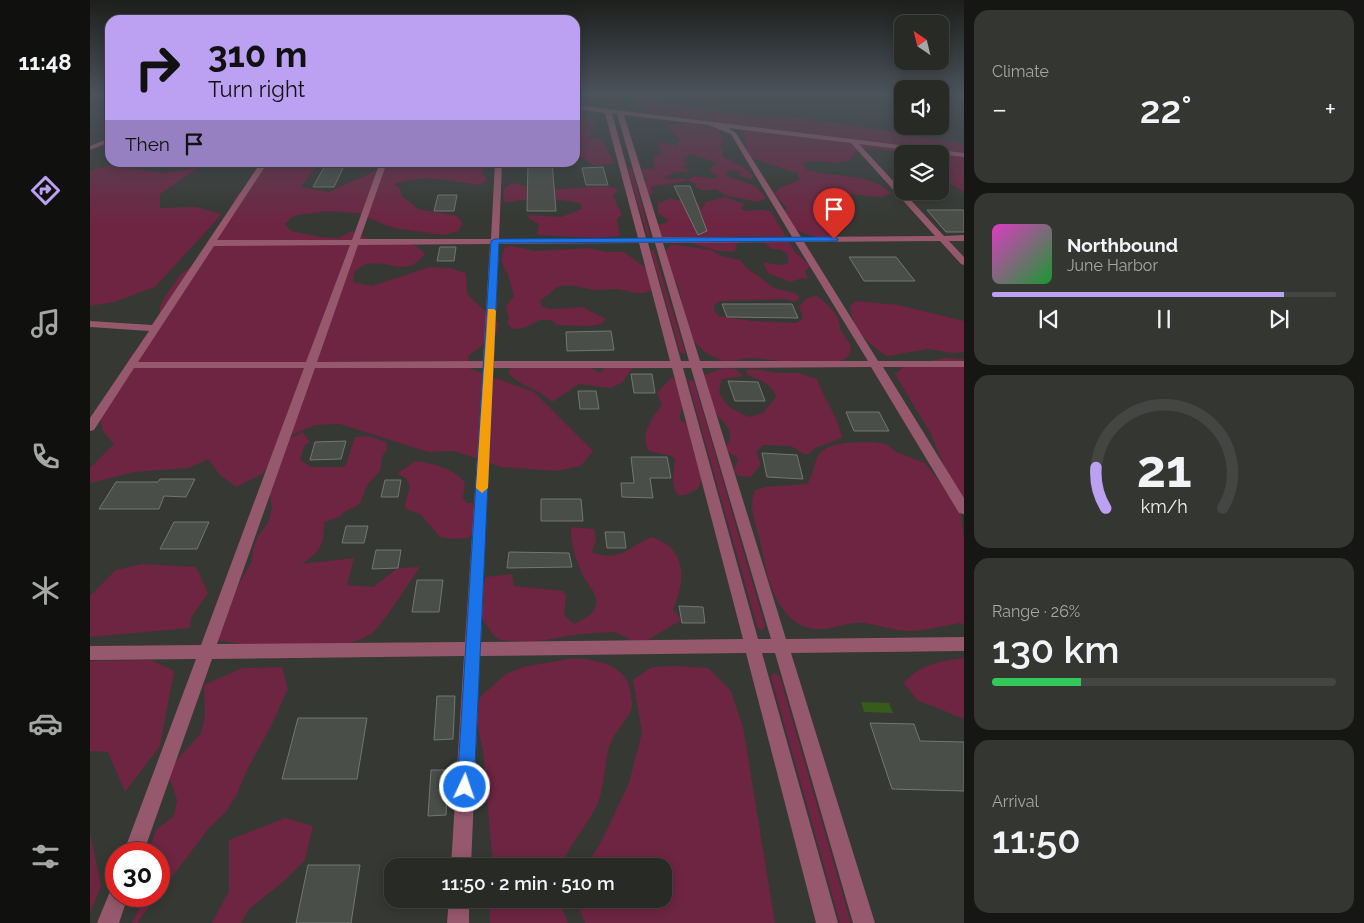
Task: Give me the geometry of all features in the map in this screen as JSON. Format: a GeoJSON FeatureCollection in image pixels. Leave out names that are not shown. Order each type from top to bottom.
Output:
{"type":"FeatureCollection","features":[{"type":"Feature","properties":{"kind":"street"},"geometry":{"type":"LineString","coordinates":[[621,137],[629,166],[643,240],[827,923]]}},
{"type":"Feature","properties":{"kind":"street"},"geometry":{"type":"LineString","coordinates":[[735,137],[964,509]]}},
{"type":"Feature","properties":{"kind":"street"},"geometry":{"type":"LineString","coordinates":[[819,137],[964,155]]}},
{"type":"Feature","properties":{"kind":"street"},"geometry":{"type":"LineString","coordinates":[[852,141],[964,262]]}},
{"type":"Feature","properties":{"kind":"street"},"geometry":{"type":"LineString","coordinates":[[90,148],[105,142]]}},
{"type":"Feature","properties":{"kind":"street"},"geometry":{"type":"LineString","coordinates":[[629,166],[658,240],[864,923]]}},
{"type":"Feature","properties":{"kind":"street"},"geometry":{"type":"LineString","coordinates":[[90,427],[262,167]]}},
{"type":"Feature","properties":{"kind":"street"},"geometry":{"type":"LineString","coordinates":[[137,842],[382,167]]}},
{"type":"Feature","properties":{"kind":"street"},"geometry":{"type":"LineString","coordinates":[[461,858],[499,167]]}},
{"type":"Feature","properties":{"kind":"street"},"geometry":{"type":"LineString","coordinates":[[212,243],[964,238]]}},
{"type":"Feature","properties":{"kind":"street"},"geometry":{"type":"LineString","coordinates":[[90,324],[156,328]]}},
{"type":"Feature","properties":{"kind":"street"},"geometry":{"type":"LineString","coordinates":[[131,365],[964,364]]}},
{"type":"Feature","properties":{"kind":"street"},"geometry":{"type":"LineString","coordinates":[[90,653],[964,644]]}},
{"type":"Feature","properties":{"kind":"street"},"geometry":{"type":"LineString","coordinates":[[108,923],[114,907]]}},
{"type":"Feature","properties":{"kind":"street"},"geometry":{"type":"LineString","coordinates":[[458,923],[459,908]]}},
{"type":"Feature","properties":{"kind":"shaded area"},"geometry":{"type":"Polygon","coordinates":[[[580,137],[602,139],[614,163],[595,165],[581,157],[580,137]]]}},
{"type":"Feature","properties":{"kind":"shaded area"},"geometry":{"type":"Polygon","coordinates":[[[678,137],[722,137],[723,143],[719,145],[724,151],[721,155],[743,167],[753,176],[752,180],[739,175],[741,171],[727,171],[727,176],[755,186],[766,198],[758,202],[725,195],[716,189],[702,191],[696,187],[696,184],[687,180],[694,176],[715,179],[717,176],[710,171],[712,166],[718,163],[691,154],[683,160],[688,165],[680,166],[689,172],[676,172],[663,178],[683,178],[687,181],[650,187],[653,192],[649,196],[643,195],[641,185],[647,180],[642,169],[656,169],[653,164],[655,157],[659,155],[661,149],[657,143],[664,142],[677,147],[677,143],[681,140],[678,137]]]}},
{"type":"Feature","properties":{"kind":"shaded area"},"geometry":{"type":"Polygon","coordinates":[[[744,137],[922,137],[964,144],[964,192],[949,183],[949,145],[894,145],[894,152],[867,148],[860,150],[850,160],[844,162],[809,161],[803,163],[805,169],[872,181],[891,193],[882,197],[848,194],[844,200],[831,203],[824,208],[826,216],[838,232],[831,239],[817,237],[798,230],[787,221],[783,215],[787,208],[775,194],[779,188],[800,180],[797,173],[754,159],[747,153],[744,137]]]}},
{"type":"Feature","properties":{"kind":"shaded area"},"geometry":{"type":"Polygon","coordinates":[[[105,166],[123,167],[163,173],[198,168],[160,194],[160,208],[196,207],[222,214],[155,287],[114,302],[90,306],[90,171],[105,166]]]}},
{"type":"Feature","properties":{"kind":"shaded area"},"geometry":{"type":"Polygon","coordinates":[[[384,167],[486,167],[481,173],[488,180],[479,185],[426,179],[416,179],[394,184],[400,189],[402,196],[418,209],[457,216],[462,223],[459,231],[443,235],[393,228],[358,213],[326,211],[293,216],[285,224],[291,231],[320,237],[339,238],[352,231],[362,237],[374,240],[405,242],[419,248],[425,254],[418,261],[404,267],[376,263],[361,266],[354,272],[353,282],[372,286],[430,267],[450,268],[466,273],[467,294],[498,323],[496,335],[468,356],[471,369],[534,392],[593,451],[581,466],[556,471],[501,467],[454,451],[428,452],[340,424],[315,425],[292,435],[289,439],[302,432],[310,442],[304,446],[300,460],[311,467],[345,467],[355,437],[369,436],[386,442],[387,449],[382,457],[380,471],[367,485],[360,504],[344,512],[341,516],[324,522],[320,547],[302,564],[354,558],[347,585],[373,587],[398,568],[420,567],[388,614],[371,634],[336,646],[316,648],[273,647],[214,640],[235,591],[252,561],[253,549],[258,536],[268,523],[272,508],[269,490],[282,448],[262,474],[236,487],[219,474],[208,459],[189,468],[134,472],[90,483],[90,468],[114,444],[103,431],[100,418],[131,355],[159,329],[160,306],[166,295],[181,274],[208,255],[233,213],[234,199],[263,168],[315,168],[301,187],[329,192],[384,167]]]}},
{"type":"Feature","properties":{"kind":"shaded area"},"geometry":{"type":"Polygon","coordinates":[[[628,169],[632,169],[650,236],[647,235],[628,169]]]}},
{"type":"Feature","properties":{"kind":"shaded area"},"geometry":{"type":"Polygon","coordinates":[[[515,183],[540,189],[603,187],[618,189],[613,196],[622,215],[617,219],[620,236],[597,238],[537,235],[539,224],[527,215],[561,217],[582,209],[581,204],[545,199],[504,202],[504,189],[510,184],[515,183]]]}},
{"type":"Feature","properties":{"kind":"shaded area"},"geometry":{"type":"Polygon","coordinates":[[[725,197],[744,204],[741,209],[771,212],[796,253],[810,266],[805,271],[808,279],[803,278],[790,282],[768,273],[763,262],[778,265],[788,264],[788,254],[779,249],[771,249],[766,243],[758,241],[742,242],[735,244],[737,247],[734,252],[718,251],[688,242],[679,243],[659,240],[658,225],[668,222],[667,219],[658,214],[658,203],[669,199],[695,201],[700,205],[701,210],[706,202],[725,197]]]}},
{"type":"Feature","properties":{"kind":"shaded area"},"geometry":{"type":"Polygon","coordinates":[[[671,244],[711,250],[722,256],[740,260],[747,268],[774,288],[795,293],[800,298],[795,302],[785,299],[720,301],[714,305],[714,310],[718,316],[752,321],[797,323],[803,318],[799,307],[801,304],[806,299],[817,296],[829,306],[838,318],[841,330],[851,347],[848,357],[838,362],[825,364],[755,358],[725,361],[717,359],[695,343],[689,333],[684,318],[679,289],[663,255],[671,244]]]}},
{"type":"Feature","properties":{"kind":"shaded area"},"geometry":{"type":"Polygon","coordinates":[[[511,246],[536,251],[589,248],[606,252],[624,252],[646,268],[653,289],[649,292],[640,293],[616,289],[592,290],[568,285],[558,287],[540,301],[542,307],[552,309],[582,307],[606,319],[601,324],[591,326],[557,325],[551,320],[540,320],[524,328],[513,329],[507,324],[509,318],[506,306],[514,296],[508,275],[501,261],[504,248],[511,246]]]}},
{"type":"Feature","properties":{"kind":"shaded area"},"geometry":{"type":"Polygon","coordinates":[[[654,250],[685,352],[684,354],[680,352],[651,251],[654,250]]]}},
{"type":"Feature","properties":{"kind":"shaded area"},"geometry":{"type":"Polygon","coordinates":[[[856,301],[898,305],[964,321],[964,352],[953,353],[928,349],[887,356],[867,341],[854,322],[850,306],[856,301]]]}},
{"type":"Feature","properties":{"kind":"shaded area"},"geometry":{"type":"Polygon","coordinates":[[[945,358],[964,359],[964,501],[947,473],[931,434],[895,374],[905,366],[945,358]]]}},
{"type":"Feature","properties":{"kind":"shaded area"},"geometry":{"type":"Polygon","coordinates":[[[585,365],[600,373],[605,367],[633,367],[623,382],[611,388],[579,384],[552,402],[508,373],[511,367],[585,365]]]}},
{"type":"Feature","properties":{"kind":"shaded area"},"geometry":{"type":"Polygon","coordinates":[[[724,368],[736,369],[744,376],[722,379],[719,393],[729,407],[749,417],[763,413],[776,397],[768,385],[761,380],[747,375],[746,370],[755,369],[778,373],[799,373],[817,379],[837,422],[842,438],[815,448],[809,454],[804,454],[791,446],[763,445],[756,452],[761,464],[751,477],[739,476],[734,471],[738,458],[728,452],[726,447],[730,436],[729,431],[713,409],[707,397],[704,383],[704,375],[724,368]]]}},
{"type":"Feature","properties":{"kind":"shaded area"},"geometry":{"type":"Polygon","coordinates":[[[672,377],[686,396],[680,413],[680,420],[691,426],[703,475],[698,489],[685,495],[678,495],[674,487],[675,460],[672,456],[649,451],[645,439],[654,415],[662,405],[657,393],[672,377]]]}},
{"type":"Feature","properties":{"kind":"shaded area"},"geometry":{"type":"Polygon","coordinates":[[[688,381],[694,381],[765,626],[764,629],[760,630],[757,626],[688,381]]]}},
{"type":"Feature","properties":{"kind":"shaded area"},"geometry":{"type":"Polygon","coordinates":[[[872,442],[886,444],[896,452],[925,463],[957,504],[961,515],[964,539],[964,624],[958,623],[913,631],[858,623],[827,629],[815,629],[802,626],[792,619],[776,599],[767,574],[754,520],[752,505],[755,490],[765,487],[807,484],[817,458],[827,448],[834,445],[872,442]]]}},
{"type":"Feature","properties":{"kind":"shaded area"},"geometry":{"type":"Polygon","coordinates":[[[415,461],[449,470],[465,483],[463,498],[467,503],[477,503],[476,531],[468,538],[440,537],[420,514],[406,509],[405,504],[410,486],[406,478],[397,474],[415,461]]]}},
{"type":"Feature","properties":{"kind":"shaded area"},"geometry":{"type":"Polygon","coordinates":[[[571,527],[594,529],[596,540],[592,552],[602,555],[617,555],[652,537],[672,549],[677,557],[681,577],[673,609],[681,620],[648,640],[631,640],[615,632],[580,634],[533,642],[501,640],[494,636],[480,616],[485,577],[512,574],[514,586],[563,591],[566,596],[564,615],[574,624],[593,612],[596,599],[577,560],[573,547],[571,527]]]}},
{"type":"Feature","properties":{"kind":"shaded area"},"geometry":{"type":"Polygon","coordinates":[[[142,564],[196,567],[208,593],[191,618],[190,628],[90,637],[90,596],[116,570],[142,564]]]}},
{"type":"Feature","properties":{"kind":"shaded area"},"geometry":{"type":"Polygon","coordinates":[[[574,658],[593,660],[619,671],[629,685],[632,706],[609,747],[599,800],[591,817],[566,858],[492,858],[483,751],[475,714],[480,697],[506,674],[523,667],[574,658]]]}},
{"type":"Feature","properties":{"kind":"shaded area"},"geometry":{"type":"Polygon","coordinates":[[[964,658],[964,719],[917,700],[904,683],[917,672],[931,664],[964,658]]]}},
{"type":"Feature","properties":{"kind":"shaded area"},"geometry":{"type":"Polygon","coordinates":[[[151,660],[174,671],[160,746],[125,792],[108,752],[90,751],[90,661],[151,660]]]}},
{"type":"Feature","properties":{"kind":"shaded area"},"geometry":{"type":"Polygon","coordinates":[[[282,667],[288,689],[236,796],[225,813],[209,828],[170,879],[170,842],[152,842],[156,830],[174,816],[177,800],[167,771],[201,733],[205,715],[204,685],[242,668],[282,667]]]}},
{"type":"Feature","properties":{"kind":"shaded area"},"geometry":{"type":"Polygon","coordinates":[[[652,667],[708,668],[731,691],[743,727],[775,923],[585,923],[579,908],[672,908],[672,858],[591,858],[601,842],[629,783],[642,732],[633,680],[652,667]]]}},
{"type":"Feature","properties":{"kind":"shaded area"},"geometry":{"type":"Polygon","coordinates":[[[776,673],[780,677],[851,923],[840,923],[771,677],[776,673]]]}},
{"type":"Feature","properties":{"kind":"shaded area"},"geometry":{"type":"Polygon","coordinates":[[[861,702],[889,703],[893,713],[864,712],[861,702]]]}},
{"type":"Feature","properties":{"kind":"shaded area"},"geometry":{"type":"Polygon","coordinates":[[[285,818],[313,826],[305,860],[284,881],[249,909],[241,923],[212,923],[229,891],[229,840],[285,818]]]}},
{"type":"Feature","properties":{"kind":"shaded area"},"geometry":{"type":"Polygon","coordinates":[[[90,833],[101,886],[90,913],[90,833]]]}},
{"type":"Feature","properties":{"kind":"shaded area"},"geometry":{"type":"Polygon","coordinates":[[[140,907],[149,907],[137,923],[132,923],[140,907]]]}},
{"type":"Feature","properties":{"kind":"shaded area"},"geometry":{"type":"Polygon","coordinates":[[[490,908],[562,908],[568,923],[490,923],[490,908]]]}},
{"type":"Feature","properties":{"kind":"building"},"geometry":{"type":"Polygon","coordinates":[[[324,167],[344,167],[334,187],[313,187],[324,167]]]}},
{"type":"Feature","properties":{"kind":"building"},"geometry":{"type":"Polygon","coordinates":[[[528,167],[552,167],[556,211],[527,211],[528,167]]]}},
{"type":"Feature","properties":{"kind":"building"},"geometry":{"type":"Polygon","coordinates":[[[603,167],[608,185],[586,185],[582,168],[603,167]]]}},
{"type":"Feature","properties":{"kind":"building"},"geometry":{"type":"Polygon","coordinates":[[[674,186],[690,186],[707,231],[698,235],[674,186]]]}},
{"type":"Feature","properties":{"kind":"building"},"geometry":{"type":"Polygon","coordinates":[[[438,195],[457,195],[454,211],[434,211],[438,195]]]}},
{"type":"Feature","properties":{"kind":"building"},"geometry":{"type":"Polygon","coordinates":[[[927,210],[964,210],[964,232],[946,232],[927,210]]]}},
{"type":"Feature","properties":{"kind":"building"},"geometry":{"type":"Polygon","coordinates":[[[440,247],[456,247],[454,261],[437,261],[440,247]]]}},
{"type":"Feature","properties":{"kind":"building"},"geometry":{"type":"Polygon","coordinates":[[[849,257],[896,257],[915,281],[864,281],[849,257]]]}},
{"type":"Feature","properties":{"kind":"building"},"geometry":{"type":"Polygon","coordinates":[[[722,304],[792,304],[798,318],[727,317],[722,304]]]}},
{"type":"Feature","properties":{"kind":"building"},"geometry":{"type":"Polygon","coordinates":[[[611,331],[614,350],[567,351],[566,332],[611,331]]]}},
{"type":"Feature","properties":{"kind":"building"},"geometry":{"type":"Polygon","coordinates":[[[631,374],[652,374],[655,393],[634,393],[631,374]]]}},
{"type":"Feature","properties":{"kind":"building"},"geometry":{"type":"Polygon","coordinates":[[[728,381],[758,382],[765,401],[735,401],[728,381]]]}},
{"type":"Feature","properties":{"kind":"building"},"geometry":{"type":"Polygon","coordinates":[[[578,391],[596,391],[599,409],[580,409],[578,391]]]}},
{"type":"Feature","properties":{"kind":"building"},"geometry":{"type":"Polygon","coordinates":[[[846,412],[879,412],[889,431],[854,431],[846,412]]]}},
{"type":"Feature","properties":{"kind":"building"},"geometry":{"type":"Polygon","coordinates":[[[346,441],[341,459],[310,460],[315,442],[346,441]]]}},
{"type":"Feature","properties":{"kind":"building"},"geometry":{"type":"Polygon","coordinates":[[[762,453],[797,455],[803,479],[767,477],[762,453]]]}},
{"type":"Feature","properties":{"kind":"building"},"geometry":{"type":"Polygon","coordinates":[[[631,457],[667,457],[671,478],[650,478],[653,498],[622,497],[621,483],[634,483],[631,457]]]}},
{"type":"Feature","properties":{"kind":"building"},"geometry":{"type":"Polygon","coordinates":[[[160,479],[195,479],[186,497],[164,496],[159,509],[99,509],[116,482],[158,482],[160,479]]]}},
{"type":"Feature","properties":{"kind":"building"},"geometry":{"type":"Polygon","coordinates":[[[385,480],[401,480],[398,497],[381,497],[385,480]]]}},
{"type":"Feature","properties":{"kind":"building"},"geometry":{"type":"Polygon","coordinates":[[[541,499],[581,499],[583,521],[541,521],[541,499]]]}},
{"type":"Feature","properties":{"kind":"building"},"geometry":{"type":"Polygon","coordinates":[[[174,522],[209,522],[197,549],[160,549],[174,522]]]}},
{"type":"Feature","properties":{"kind":"building"},"geometry":{"type":"Polygon","coordinates":[[[346,526],[368,526],[364,543],[342,543],[346,526]]]}},
{"type":"Feature","properties":{"kind":"building"},"geometry":{"type":"Polygon","coordinates":[[[605,532],[624,532],[626,548],[607,548],[605,532]]]}},
{"type":"Feature","properties":{"kind":"building"},"geometry":{"type":"Polygon","coordinates":[[[376,550],[401,550],[398,568],[372,569],[376,550]]]}},
{"type":"Feature","properties":{"kind":"building"},"geometry":{"type":"Polygon","coordinates":[[[509,552],[569,553],[572,567],[507,568],[509,552]]]}},
{"type":"Feature","properties":{"kind":"building"},"geometry":{"type":"Polygon","coordinates":[[[417,580],[443,580],[439,612],[412,612],[417,580]]]}},
{"type":"Feature","properties":{"kind":"building"},"geometry":{"type":"Polygon","coordinates":[[[679,606],[703,607],[705,623],[682,623],[679,606]]]}},
{"type":"Feature","properties":{"kind":"building"},"geometry":{"type":"Polygon","coordinates":[[[437,696],[455,696],[453,739],[434,740],[437,696]]]}},
{"type":"Feature","properties":{"kind":"building"},"geometry":{"type":"Polygon","coordinates":[[[298,718],[367,718],[357,779],[282,779],[298,718]]]}},
{"type":"Feature","properties":{"kind":"building"},"geometry":{"type":"Polygon","coordinates":[[[870,723],[914,724],[920,741],[964,742],[964,791],[892,789],[870,723]]]}},
{"type":"Feature","properties":{"kind":"building"},"geometry":{"type":"Polygon","coordinates":[[[431,770],[448,770],[446,815],[428,816],[431,770]]]}},
{"type":"Feature","properties":{"kind":"building"},"geometry":{"type":"Polygon","coordinates":[[[308,865],[360,865],[351,923],[296,923],[308,865]]]}},
{"type":"Feature","properties":{"kind":"slow traffic"},"geometry":{"type":"LineString","coordinates":[[482,488],[491,311]]}},
{"type":"Feature","properties":{"kind":"route"},"geometry":{"type":"LineString","coordinates":[[465,787],[495,241],[834,239]]}}]}
